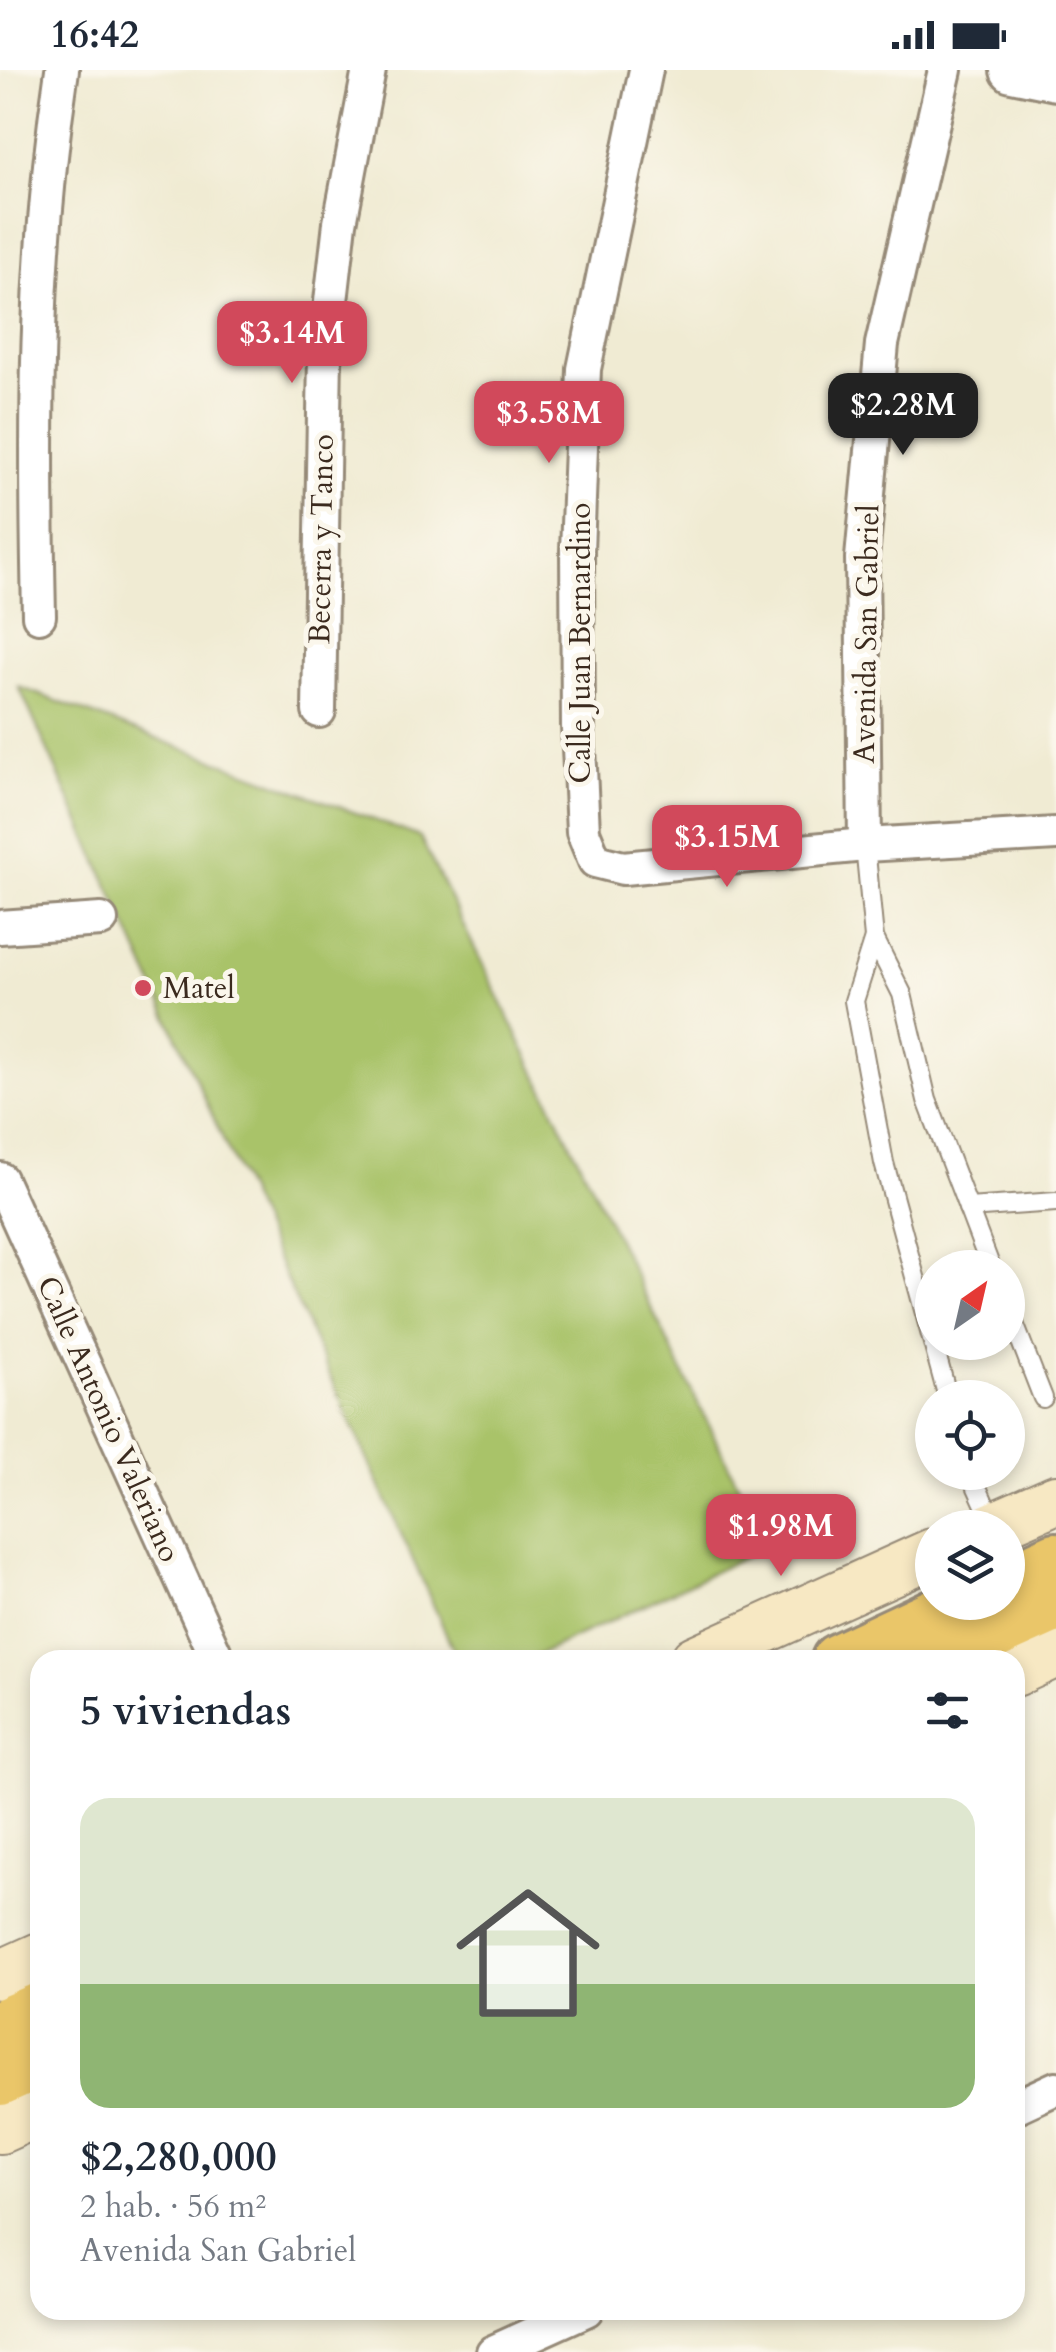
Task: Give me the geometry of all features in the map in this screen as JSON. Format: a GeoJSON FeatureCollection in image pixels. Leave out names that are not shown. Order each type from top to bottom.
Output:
{"type":"FeatureCollection","features":[{"type":"Feature","properties":{"kind":"main road"},"geometry":{"type":"LineString","coordinates":[[1025,1512],[1056,1498]]}},
{"type":"Feature","properties":{"kind":"main road"},"geometry":{"type":"LineString","coordinates":[[1025,1574],[1056,1559]]}},
{"type":"Feature","properties":{"kind":"main road"},"geometry":{"type":"LineString","coordinates":[[717,1650],[915,1562]]}},
{"type":"Feature","properties":{"kind":"main road"},"geometry":{"type":"LineString","coordinates":[[956,1650],[1056,1605]]}},
{"type":"Feature","properties":{"kind":"main road"},"geometry":{"type":"LineString","coordinates":[[859,1650],[924,1620]]}},
{"type":"Feature","properties":{"kind":"main road"},"geometry":{"type":"LineString","coordinates":[[1025,1667],[1056,1653]]}},
{"type":"Feature","properties":{"kind":"main road"},"geometry":{"type":"LineString","coordinates":[[0,1974],[30,1960]]}},
{"type":"Feature","properties":{"kind":"main road"},"geometry":{"type":"LineString","coordinates":[[0,2026],[30,2012]]}},
{"type":"Feature","properties":{"kind":"main road"},"geometry":{"type":"LineString","coordinates":[[0,2079],[30,2066]]}},
{"type":"Feature","properties":{"kind":"main road"},"geometry":{"type":"LineString","coordinates":[[0,2129],[30,2116]]}},
{"type":"Feature","properties":{"kind":"street"},"geometry":{"type":"LineString","coordinates":[[38,616],[35,358],[41,246],[62,70]]}},
{"type":"Feature","properties":{"kind":"street","name":"Becerra y Tanco"},"geometry":{"type":"LineString","coordinates":[[320,711],[325,354],[340,224],[369,70]]}},
{"type":"Feature","properties":{"kind":"street","name":"Calle Juan Bernardino"},"geometry":{"type":"LineString","coordinates":[[646,70],[584,369],[577,551],[583,832],[594,861],[623,868],[865,845]]}},
{"type":"Feature","properties":{"kind":"street","name":"Avenida San Gabriel"},"geometry":{"type":"LineString","coordinates":[[865,845],[862,558],[882,344],[945,70]]}},
{"type":"Feature","properties":{"kind":"street"},"geometry":{"type":"LineString","coordinates":[[1012,70],[1056,80]]}},
{"type":"Feature","properties":{"kind":"street"},"geometry":{"type":"LineString","coordinates":[[865,845],[1056,834]]}},
{"type":"Feature","properties":{"kind":"street"},"geometry":{"type":"LineString","coordinates":[[0,927],[101,920]]}},
{"type":"Feature","properties":{"kind":"street","name":"Calle Antonio Valeriano"},"geometry":{"type":"LineString","coordinates":[[0,1178],[213,1650]]}},
{"type":"Feature","properties":{"kind":"street"},"geometry":{"type":"LineString","coordinates":[[1025,2103],[1056,2088]]}},
{"type":"Feature","properties":{"kind":"street"},"geometry":{"type":"LineString","coordinates":[[493,2352],[556,2329]]}},
{"type":"Feature","properties":{"kind":"lane"},"geometry":{"type":"LineString","coordinates":[[865,845],[874,938],[902,994],[927,1100],[984,1250]]}},
{"type":"Feature","properties":{"kind":"lane"},"geometry":{"type":"LineString","coordinates":[[874,938],[854,1001],[884,1163],[943,1380]]}},
{"type":"Feature","properties":{"kind":"lane"},"geometry":{"type":"LineString","coordinates":[[968,1208],[1056,1202]]}},
{"type":"Feature","properties":{"kind":"lane"},"geometry":{"type":"LineString","coordinates":[[1025,1352],[1043,1398]]}},
{"type":"Feature","properties":{"kind":"green space"},"geometry":{"type":"Polygon","coordinates":[[[19,687],[420,837],[768,1546],[549,1650],[453,1650],[19,687]]]}},
{"type":"Feature","properties":{"kind":"place","name":"Matel"},"geometry":{"type":"Point","coordinates":[143,988]}}]}
